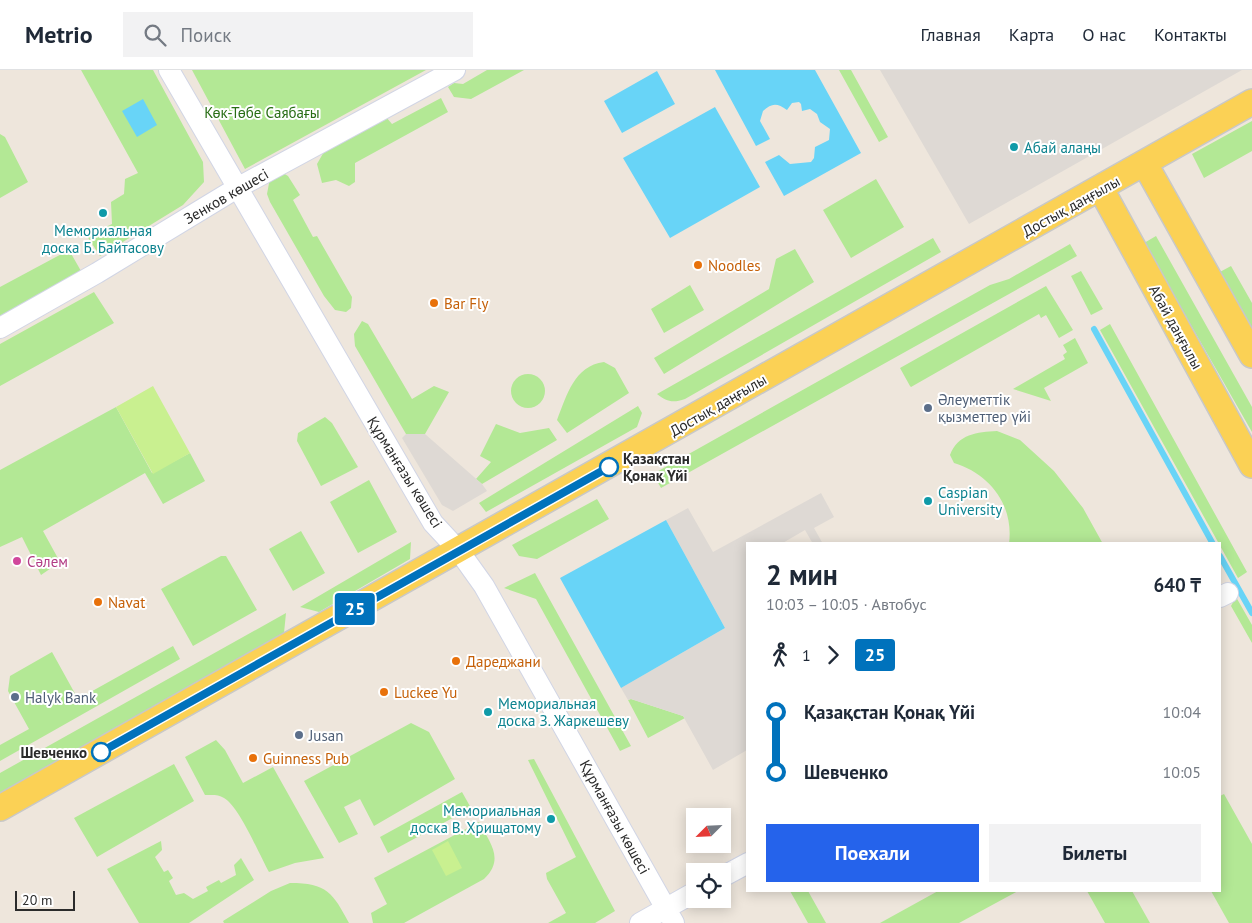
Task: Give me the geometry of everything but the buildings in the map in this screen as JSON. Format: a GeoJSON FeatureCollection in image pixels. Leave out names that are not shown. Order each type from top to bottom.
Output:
{"type":"FeatureCollection","features":[{"type":"Feature","properties":{"kind":"main road","name":"Достық даңғылы"},"geometry":{"type":"LineString","coordinates":[[0,808],[1101,190],[1252,102]]}},
{"type":"Feature","properties":{"kind":"main road"},"geometry":{"type":"LineString","coordinates":[[1145,164],[1252,355]]}},
{"type":"Feature","properties":{"kind":"main road","name":"Абай даңғылы"},"geometry":{"type":"LineString","coordinates":[[1101,190],[1252,465]]}},
{"type":"Feature","properties":{"kind":"street","name":"Құрманғазы көшесі"},"geometry":{"type":"LineString","coordinates":[[169,70],[433,523],[459,551],[488,594],[670,916]]}},
{"type":"Feature","properties":{"kind":"street","name":"Зенков көшесі"},"geometry":{"type":"LineString","coordinates":[[0,328],[97,273],[237,188],[455,70]]}},
{"type":"Feature","properties":{"kind":"street"},"geometry":{"type":"LineString","coordinates":[[731,872],[746,864]]}},
{"type":"Feature","properties":{"kind":"street"},"geometry":{"type":"LineString","coordinates":[[640,923],[670,916],[686,901]]}},
{"type":"Feature","properties":{"kind":"green space"},"geometry":{"type":"Polygon","coordinates":[[[81,70],[153,70],[203,162],[204,182],[183,205],[100,256],[87,236],[112,224],[111,202],[124,194],[125,179],[138,173],[81,70]]]}},
{"type":"Feature","properties":{"kind":"green space","name":"Көк-Төбе Саябағы"},"geometry":{"type":"Polygon","coordinates":[[[192,70],[426,70],[245,169],[192,70]]]}},
{"type":"Feature","properties":{"kind":"green space"},"geometry":{"type":"Polygon","coordinates":[[[487,70],[524,70],[471,99],[454,97],[448,87],[454,83],[463,84],[487,70]]]}},
{"type":"Feature","properties":{"kind":"green space"},"geometry":{"type":"Polygon","coordinates":[[[839,70],[851,70],[888,137],[879,142],[839,70]]]}},
{"type":"Feature","properties":{"kind":"green space"},"geometry":{"type":"Polygon","coordinates":[[[441,98],[448,112],[355,163],[355,182],[349,186],[336,180],[322,183],[317,164],[325,150],[386,117],[392,124],[441,98]]]}},
{"type":"Feature","properties":{"kind":"green space"},"geometry":{"type":"Polygon","coordinates":[[[1252,121],[1252,151],[1204,178],[1192,154],[1252,121]]]}},
{"type":"Feature","properties":{"kind":"green space"},"geometry":{"type":"Polygon","coordinates":[[[0,134],[5,137],[28,182],[0,198],[0,134]]]}},
{"type":"Feature","properties":{"kind":"green space"},"geometry":{"type":"Polygon","coordinates":[[[283,173],[288,176],[300,195],[293,200],[313,237],[317,236],[352,297],[351,308],[346,312],[335,310],[324,296],[270,202],[267,194],[270,178],[283,173]]]}},
{"type":"Feature","properties":{"kind":"green space"},"geometry":{"type":"Polygon","coordinates":[[[876,179],[904,227],[851,258],[823,210],[876,179]]]}},
{"type":"Feature","properties":{"kind":"green space"},"geometry":{"type":"Polygon","coordinates":[[[1156,236],[1252,407],[1252,432],[1144,243],[1156,236]]]}},
{"type":"Feature","properties":{"kind":"green space"},"geometry":{"type":"Polygon","coordinates":[[[933,238],[941,252],[685,399],[670,401],[657,394],[933,238]]]}},
{"type":"Feature","properties":{"kind":"green space"},"geometry":{"type":"Polygon","coordinates":[[[1070,244],[1077,256],[661,488],[653,474],[990,285],[1009,279],[1070,244]]]}},
{"type":"Feature","properties":{"kind":"green space"},"geometry":{"type":"Polygon","coordinates":[[[795,249],[814,282],[664,374],[654,358],[769,289],[776,259],[795,249]]]}},
{"type":"Feature","properties":{"kind":"green space"},"geometry":{"type":"Polygon","coordinates":[[[69,250],[81,271],[0,317],[0,287],[69,250]]]}},
{"type":"Feature","properties":{"kind":"green space"},"geometry":{"type":"Polygon","coordinates":[[[1231,266],[1252,303],[1252,333],[1218,273],[1231,266]]]}},
{"type":"Feature","properties":{"kind":"green space"},"geometry":{"type":"Polygon","coordinates":[[[1081,271],[1103,309],[1091,315],[1071,276],[1081,271]]]}},
{"type":"Feature","properties":{"kind":"green space"},"geometry":{"type":"Polygon","coordinates":[[[690,285],[704,310],[664,333],[651,309],[690,285]]]}},
{"type":"Feature","properties":{"kind":"green space"},"geometry":{"type":"Polygon","coordinates":[[[1046,286],[1073,330],[1059,338],[1046,315],[1041,318],[1039,314],[910,386],[900,368],[1046,286]]]}},
{"type":"Feature","properties":{"kind":"green space"},"geometry":{"type":"Polygon","coordinates":[[[94,292],[114,323],[0,386],[0,344],[94,292]]]}},
{"type":"Feature","properties":{"kind":"green space"},"geometry":{"type":"Polygon","coordinates":[[[362,321],[368,324],[412,399],[434,386],[449,392],[425,434],[406,434],[355,346],[354,334],[362,321]]]}},
{"type":"Feature","properties":{"kind":"green space"},"geometry":{"type":"Polygon","coordinates":[[[1110,324],[1247,572],[1238,578],[1221,547],[1221,542],[1218,542],[1100,330],[1110,324]]]}},
{"type":"Feature","properties":{"kind":"green space"},"geometry":{"type":"Polygon","coordinates":[[[1075,338],[1088,363],[1044,388],[1051,401],[1013,389],[1065,359],[1063,355],[1067,352],[1063,345],[1075,338]]]}},
{"type":"Feature","properties":{"kind":"green space"},"geometry":{"type":"Polygon","coordinates":[[[604,362],[615,368],[629,393],[567,433],[557,420],[568,392],[585,369],[604,362]]]}},
{"type":"Feature","properties":{"kind":"green space"},"geometry":{"type":"Polygon","coordinates":[[[528,374],[540,379],[545,391],[540,403],[528,408],[516,403],[511,391],[516,379],[528,374]]]}},
{"type":"Feature","properties":{"kind":"green space"},"geometry":{"type":"Polygon","coordinates":[[[153,386],[190,453],[153,474],[116,407],[153,386]]]}},
{"type":"Feature","properties":{"kind":"green space"},"geometry":{"type":"Polygon","coordinates":[[[638,406],[642,413],[637,427],[486,512],[479,503],[638,406]]]}},
{"type":"Feature","properties":{"kind":"green space"},"geometry":{"type":"Polygon","coordinates":[[[116,407],[152,473],[190,453],[205,481],[163,504],[145,473],[43,531],[60,562],[41,575],[22,537],[0,547],[0,470],[116,407]]]}},
{"type":"Feature","properties":{"kind":"green space"},"geometry":{"type":"Polygon","coordinates":[[[325,417],[332,423],[358,467],[321,486],[297,441],[298,433],[325,417]]]}},
{"type":"Feature","properties":{"kind":"green space"},"geometry":{"type":"Polygon","coordinates":[[[496,424],[520,433],[549,428],[557,440],[482,484],[476,479],[491,462],[480,456],[496,424]]]}},
{"type":"Feature","properties":{"kind":"green space"},"geometry":{"type":"Polygon","coordinates":[[[997,431],[1020,440],[1054,471],[1083,508],[1102,542],[1009,542],[1008,516],[997,493],[989,483],[978,475],[954,463],[950,455],[953,448],[963,438],[982,432],[997,431]]]}},
{"type":"Feature","properties":{"kind":"green space"},"geometry":{"type":"Polygon","coordinates":[[[369,480],[397,532],[358,553],[330,502],[369,480]]]}},
{"type":"Feature","properties":{"kind":"green space"},"geometry":{"type":"Polygon","coordinates":[[[597,499],[609,519],[537,559],[519,556],[512,545],[597,499]]]}},
{"type":"Feature","properties":{"kind":"green space"},"geometry":{"type":"Polygon","coordinates":[[[301,531],[325,573],[293,591],[269,549],[301,531]]]}},
{"type":"Feature","properties":{"kind":"green space"},"geometry":{"type":"Polygon","coordinates":[[[411,542],[410,559],[319,612],[300,607],[411,542]]]}},
{"type":"Feature","properties":{"kind":"green space"},"geometry":{"type":"Polygon","coordinates":[[[221,556],[226,556],[257,610],[193,646],[161,589],[221,556]]]}},
{"type":"Feature","properties":{"kind":"green space"},"geometry":{"type":"Polygon","coordinates":[[[535,573],[631,746],[620,751],[536,599],[504,588],[535,573]]]}},
{"type":"Feature","properties":{"kind":"green space"},"geometry":{"type":"Polygon","coordinates":[[[1236,597],[1252,625],[1252,643],[1231,606],[1236,597]]]}},
{"type":"Feature","properties":{"kind":"green space"},"geometry":{"type":"Polygon","coordinates":[[[286,613],[284,633],[0,795],[0,773],[286,613]]]}},
{"type":"Feature","properties":{"kind":"green space"},"geometry":{"type":"Polygon","coordinates":[[[173,646],[180,659],[0,761],[0,745],[29,729],[8,691],[10,676],[52,652],[78,699],[173,646]]]}},
{"type":"Feature","properties":{"kind":"green space"},"geometry":{"type":"Polygon","coordinates":[[[631,699],[685,718],[648,738],[628,700],[631,699]]]}},
{"type":"Feature","properties":{"kind":"green space"},"geometry":{"type":"Polygon","coordinates":[[[411,723],[429,732],[455,779],[374,826],[360,799],[344,807],[358,834],[339,843],[304,781],[411,723]]]}},
{"type":"Feature","properties":{"kind":"green space"},"geometry":{"type":"Polygon","coordinates":[[[216,740],[225,750],[243,783],[273,767],[324,858],[295,863],[269,872],[236,811],[222,797],[205,795],[185,757],[216,740]]]}},
{"type":"Feature","properties":{"kind":"green space"},"geometry":{"type":"Polygon","coordinates":[[[534,759],[615,911],[595,923],[548,923],[566,913],[547,879],[546,873],[576,857],[528,760],[534,759]]]}},
{"type":"Feature","properties":{"kind":"green space"},"geometry":{"type":"Polygon","coordinates":[[[174,764],[194,801],[97,857],[74,818],[174,764]]]}},
{"type":"Feature","properties":{"kind":"green space"},"geometry":{"type":"Polygon","coordinates":[[[462,792],[471,808],[388,853],[380,837],[462,792]]]}},
{"type":"Feature","properties":{"kind":"green space"},"geometry":{"type":"Polygon","coordinates":[[[1224,794],[1252,844],[1252,923],[1229,923],[1212,892],[1221,892],[1221,796],[1224,794]]]}},
{"type":"Feature","properties":{"kind":"green space"},"geometry":{"type":"Polygon","coordinates":[[[479,822],[491,844],[495,858],[494,865],[484,879],[404,923],[373,923],[371,913],[387,904],[374,878],[479,822]]]}},
{"type":"Feature","properties":{"kind":"green space"},"geometry":{"type":"Polygon","coordinates":[[[161,841],[162,850],[155,857],[164,872],[168,870],[173,878],[169,881],[176,895],[184,893],[193,899],[208,891],[206,887],[219,880],[221,883],[236,875],[234,865],[241,858],[254,880],[189,923],[139,923],[107,869],[161,841]]]}},
{"type":"Feature","properties":{"kind":"green space"},"geometry":{"type":"Polygon","coordinates":[[[448,841],[462,868],[446,876],[432,850],[448,841]]]}},
{"type":"Feature","properties":{"kind":"green space"},"geometry":{"type":"Polygon","coordinates":[[[290,883],[313,885],[327,892],[338,904],[349,923],[224,923],[223,921],[271,891],[290,883]]]}},
{"type":"Feature","properties":{"kind":"green space"},"geometry":{"type":"Polygon","coordinates":[[[791,892],[809,892],[826,923],[808,923],[791,892]]]}},
{"type":"Feature","properties":{"kind":"green space"},"geometry":{"type":"Polygon","coordinates":[[[936,892],[1016,892],[959,923],[880,923],[936,892]]]}},
{"type":"Feature","properties":{"kind":"green space"},"geometry":{"type":"Polygon","coordinates":[[[1088,892],[1133,892],[1150,923],[1105,923],[1088,892]]]}},
{"type":"Feature","properties":{"kind":"shaded area","name":"Абай алаңы"},"geometry":{"type":"Polygon","coordinates":[[[880,70],[1242,70],[969,224],[880,70]]]}},
{"type":"Feature","properties":{"kind":"shaded area"},"geometry":{"type":"Polygon","coordinates":[[[406,434],[425,434],[482,484],[487,491],[453,511],[442,505],[402,438],[406,434]]]}},
{"type":"Feature","properties":{"kind":"shaded area"},"geometry":{"type":"Polygon","coordinates":[[[821,493],[834,517],[814,528],[822,542],[812,542],[805,530],[784,542],[746,542],[746,751],[713,770],[683,716],[631,699],[628,700],[621,688],[725,628],[666,520],[688,508],[713,552],[821,493]]]}},
{"type":"Feature","properties":{"kind":"water"},"geometry":{"type":"Polygon","coordinates":[[[715,70],[815,70],[861,153],[784,196],[765,162],[779,155],[790,164],[811,162],[814,158],[815,147],[829,140],[830,129],[820,122],[817,114],[810,109],[802,111],[799,102],[792,103],[787,110],[777,105],[772,105],[763,111],[760,121],[770,139],[756,146],[715,70]]]}},
{"type":"Feature","properties":{"kind":"water"},"geometry":{"type":"Polygon","coordinates":[[[657,71],[675,104],[622,133],[604,101],[657,71]]]}},
{"type":"Feature","properties":{"kind":"water"},"geometry":{"type":"Polygon","coordinates":[[[143,99],[157,125],[137,137],[122,111],[143,99]]]}},
{"type":"Feature","properties":{"kind":"water"},"geometry":{"type":"Polygon","coordinates":[[[715,107],[760,187],[670,238],[623,158],[715,107]]]}},
{"type":"Feature","properties":{"kind":"water"},"geometry":{"type":"Polygon","coordinates":[[[666,520],[725,628],[621,688],[560,578],[666,520]]]}},
{"type":"Feature","properties":{"kind":"waterway"},"geometry":{"type":"LineString","coordinates":[[1094,329],[1212,542]]}},
{"type":"Feature","properties":{"kind":"waterway"},"geometry":{"type":"LineString","coordinates":[[1221,558],[1252,613]]}},
{"type":"Feature","properties":{"kind":"bus line","name":"25"},"geometry":{"type":"LineString","coordinates":[[101,752],[609,467]]}},
{"type":"Feature","properties":{"kind":"place","name":"Абай алаңы"},"geometry":{"type":"Point","coordinates":[1014,147]}},
{"type":"Feature","properties":{"kind":"place","name":"Мемориальная доска Б. Байтасову"},"geometry":{"type":"Point","coordinates":[103,213]}},
{"type":"Feature","properties":{"kind":"place","name":"Noodles"},"geometry":{"type":"Point","coordinates":[698,265]}},
{"type":"Feature","properties":{"kind":"place","name":"Bar Fly"},"geometry":{"type":"Point","coordinates":[434,303]}},
{"type":"Feature","properties":{"kind":"place","name":"Әлеуметтік қызметтер үйі"},"geometry":{"type":"Point","coordinates":[928,408]}},
{"type":"Feature","properties":{"kind":"place","name":"Қазақстан Қонақ Үйі"},"geometry":{"type":"Point","coordinates":[609,467]}},
{"type":"Feature","properties":{"kind":"place","name":"Caspian University"},"geometry":{"type":"Point","coordinates":[928,501]}},
{"type":"Feature","properties":{"kind":"place","name":"Сәлем"},"geometry":{"type":"Point","coordinates":[17,561]}},
{"type":"Feature","properties":{"kind":"place","name":"Navat"},"geometry":{"type":"Point","coordinates":[98,602]}},
{"type":"Feature","properties":{"kind":"place","name":"Дареджани"},"geometry":{"type":"Point","coordinates":[456,661]}},
{"type":"Feature","properties":{"kind":"place","name":"Luckee Yu"},"geometry":{"type":"Point","coordinates":[384,692]}},
{"type":"Feature","properties":{"kind":"place","name":"Halyk Bank"},"geometry":{"type":"Point","coordinates":[15,697]}},
{"type":"Feature","properties":{"kind":"place","name":"Мемориальная доска З. Жаркешеву"},"geometry":{"type":"Point","coordinates":[488,712]}},
{"type":"Feature","properties":{"kind":"place","name":"Jusan"},"geometry":{"type":"Point","coordinates":[299,735]}},
{"type":"Feature","properties":{"kind":"place","name":"Шевченко"},"geometry":{"type":"Point","coordinates":[101,752]}},
{"type":"Feature","properties":{"kind":"place","name":"Guinness Pub"},"geometry":{"type":"Point","coordinates":[253,758]}},
{"type":"Feature","properties":{"kind":"place","name":"Мемориальная доска В. Хрищатому"},"geometry":{"type":"Point","coordinates":[551,819]}}]}
